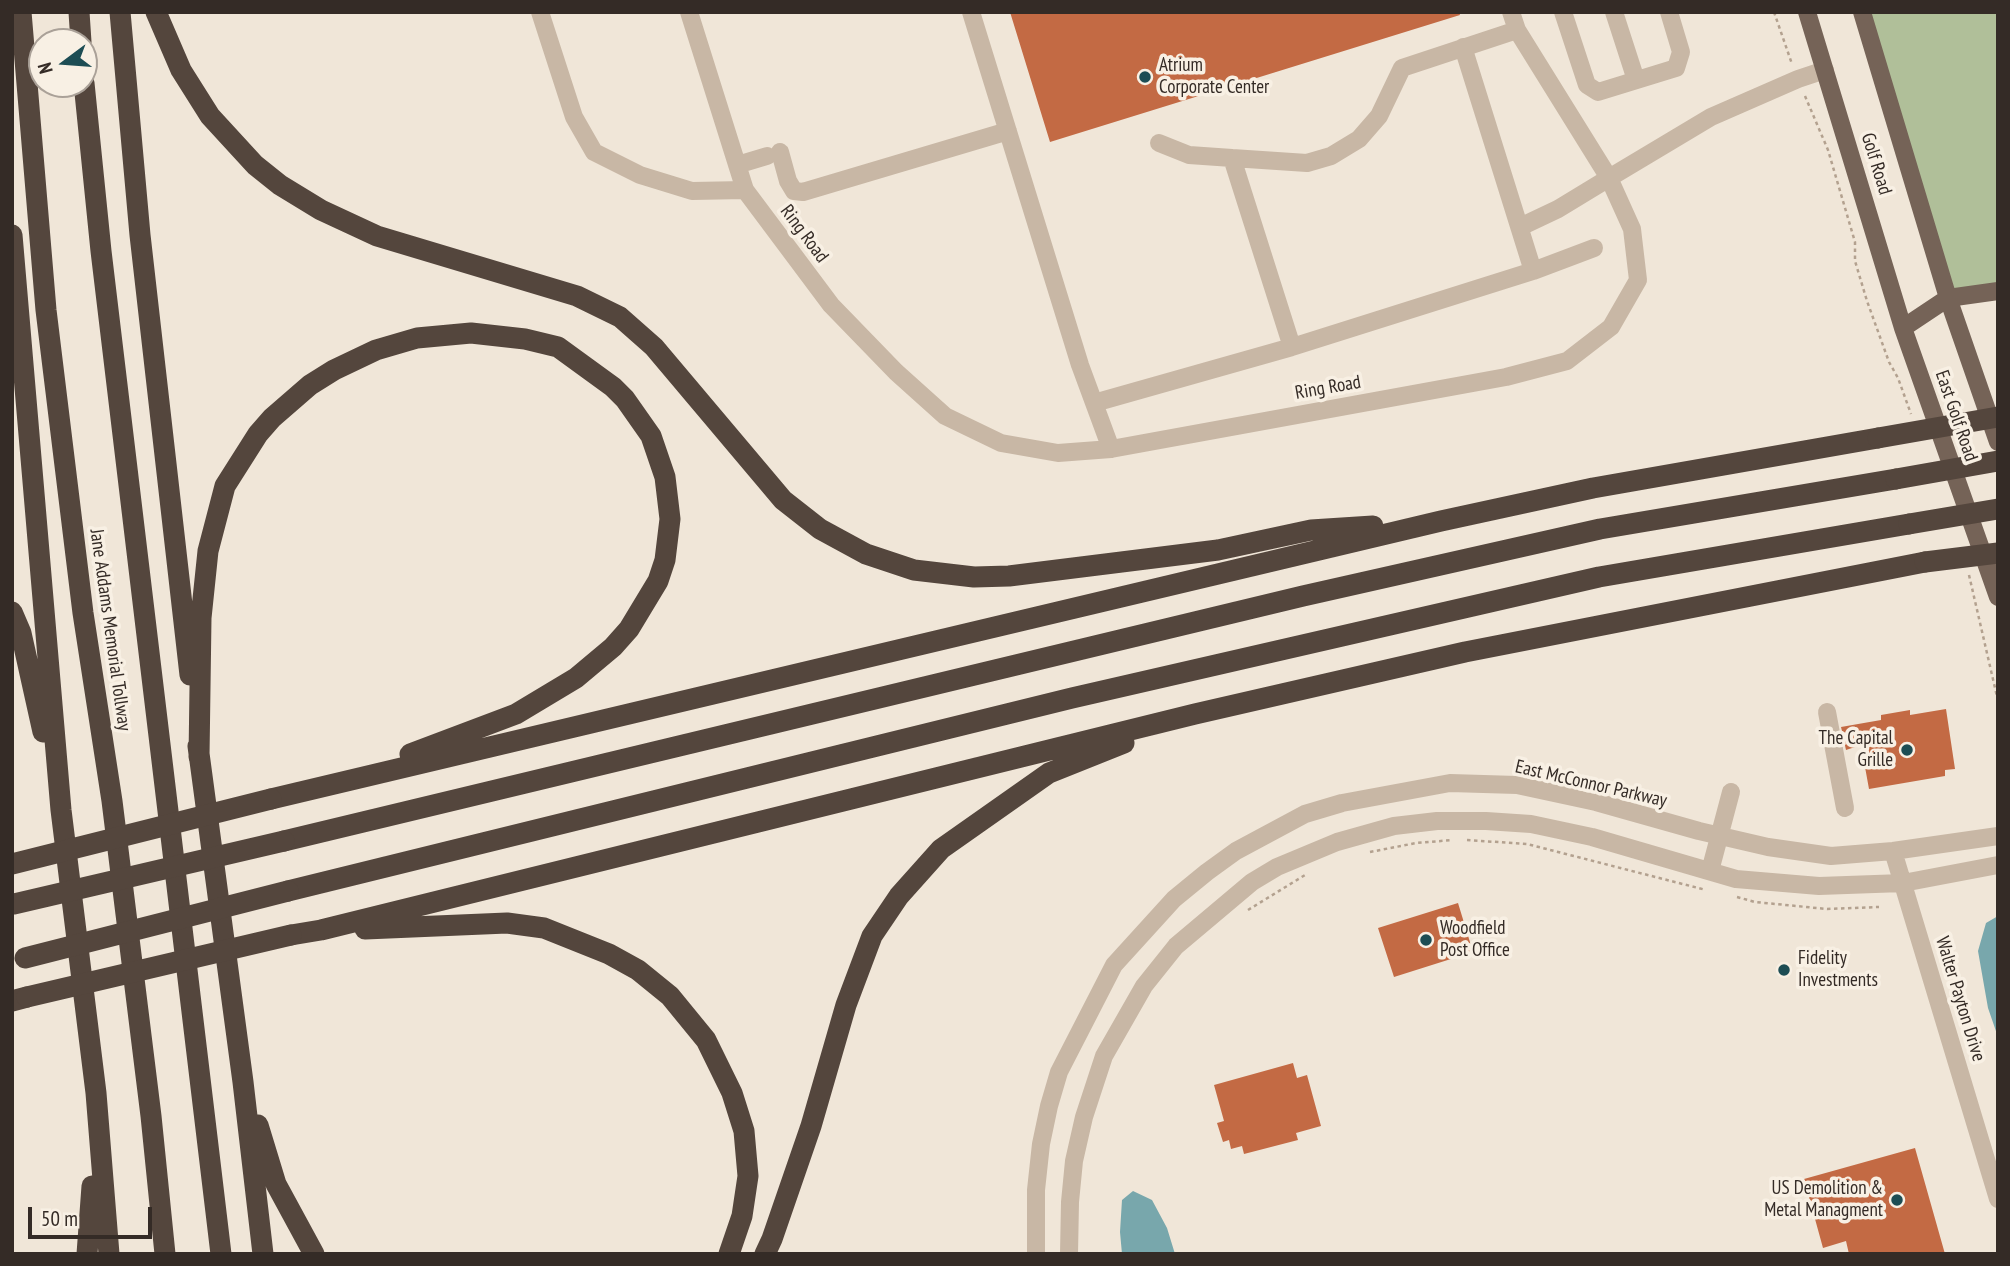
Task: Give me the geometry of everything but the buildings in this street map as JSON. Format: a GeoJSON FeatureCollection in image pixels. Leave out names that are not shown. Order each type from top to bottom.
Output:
{"type":"FeatureCollection","features":[{"type":"Feature","properties":{"kind":"highway","name":"Jane Addams Memorial Tollway"},"geometry":{"type":"LineString","coordinates":[[21,12],[46,310],[83,613],[112,801],[151,1116],[165,1254]]}},
{"type":"Feature","properties":{"kind":"highway"},"geometry":{"type":"LineString","coordinates":[[120,12],[140,235],[199,757],[243,1082],[263,1254]]}},
{"type":"Feature","properties":{"kind":"highway"},"geometry":{"type":"LineString","coordinates":[[156,12],[181,70],[210,116],[255,165],[281,185],[321,210],[377,236],[577,296],[620,317],[654,347],[783,500],[820,529],[866,554],[914,570],[974,578],[1009,576],[1218,550],[1311,530],[1441,521]]}},
{"type":"Feature","properties":{"kind":"highway","name":"Jane Addams Memorial Tollway"},"geometry":{"type":"LineString","coordinates":[[86,98],[106,291],[221,1254]]}},
{"type":"Feature","properties":{"kind":"highway"},"geometry":{"type":"LineString","coordinates":[[12,235],[61,810],[96,1093],[109,1254]]}},
{"type":"Feature","properties":{"kind":"highway"},"geometry":{"type":"LineString","coordinates":[[199,757],[201,618],[208,551],[225,486],[258,434],[272,418],[310,385],[334,370],[376,350],[417,338],[471,333],[526,339],[558,347],[613,387],[625,399],[651,436],[665,477],[670,519],[665,560],[651,596],[629,629],[599,659],[576,678],[516,714],[322,786]]}},
{"type":"Feature","properties":{"kind":"highway"},"geometry":{"type":"LineString","coordinates":[[12,864],[322,786],[1441,521],[1593,488],[1998,417]]}},
{"type":"Feature","properties":{"kind":"highway"},"geometry":{"type":"LineString","coordinates":[[13,904],[284,842],[1303,596],[1600,528],[1998,461]]}},
{"type":"Feature","properties":{"kind":"highway"},"geometry":{"type":"LineString","coordinates":[[18,960],[1072,698],[1586,580],[1998,509]]}},
{"type":"Feature","properties":{"kind":"highway"},"geometry":{"type":"LineString","coordinates":[[17,1001],[290,935],[321,930],[1195,714],[1465,652],[1925,562],[1998,552]]}},
{"type":"Feature","properties":{"kind":"highway"},"geometry":{"type":"LineString","coordinates":[[12,612],[21,634],[61,810]]}},
{"type":"Feature","properties":{"kind":"highway"},"geometry":{"type":"LineString","coordinates":[[765,1254],[811,1126],[846,1005],[872,936],[899,896],[941,849],[1049,773],[1195,714]]}},
{"type":"Feature","properties":{"kind":"highway"},"geometry":{"type":"LineString","coordinates":[[321,930],[506,923],[544,928],[609,954],[638,970],[670,996],[706,1040],[739,1111],[744,1131],[748,1176],[742,1216],[729,1254]]}},
{"type":"Feature","properties":{"kind":"highway"},"geometry":{"type":"LineString","coordinates":[[243,1082],[276,1184],[314,1254]]}},
{"type":"Feature","properties":{"kind":"highway"},"geometry":{"type":"LineString","coordinates":[[87,1254],[96,1093]]}},
{"type":"Feature","properties":{"kind":"main road","name":"Golf Road"},"geometry":{"type":"LineString","coordinates":[[1807,12],[1903,328]]}},
{"type":"Feature","properties":{"kind":"main road","name":"Golf Road"},"geometry":{"type":"LineString","coordinates":[[1862,12],[1948,298]]}},
{"type":"Feature","properties":{"kind":"main road"},"geometry":{"type":"LineString","coordinates":[[1903,328],[1948,298],[1998,291]]}},
{"type":"Feature","properties":{"kind":"main road","name":"East Golf Road"},"geometry":{"type":"LineString","coordinates":[[1948,298],[1998,442]]}},
{"type":"Feature","properties":{"kind":"main road","name":"East Golf Road"},"geometry":{"type":"LineString","coordinates":[[1903,328],[1998,597]]}},
{"type":"Feature","properties":{"kind":"street"},"geometry":{"type":"LineString","coordinates":[[540,12],[574,117],[594,152],[640,175],[692,191],[745,190]]}},
{"type":"Feature","properties":{"kind":"street","name":"Ring Road"},"geometry":{"type":"LineString","coordinates":[[689,12],[745,190],[831,305],[896,372],[945,416],[1001,443],[1058,453],[1111,449],[1492,379],[1567,361],[1611,327],[1637,281],[1632,229],[1609,177],[1516,18]]}},
{"type":"Feature","properties":{"kind":"street"},"geometry":{"type":"LineString","coordinates":[[971,12],[1080,365],[1111,449]]}},
{"type":"Feature","properties":{"kind":"street"},"geometry":{"type":"LineString","coordinates":[[1563,12],[1587,85],[1598,92],[1676,68],[1681,52],[1669,12]]}},
{"type":"Feature","properties":{"kind":"street"},"geometry":{"type":"LineString","coordinates":[[1615,12],[1636,80]]}},
{"type":"Feature","properties":{"kind":"street"},"geometry":{"type":"LineString","coordinates":[[1159,143],[1189,155],[1307,163],[1331,156],[1359,139],[1379,116],[1402,68],[1463,47],[1516,18]]}},
{"type":"Feature","properties":{"kind":"street"},"geometry":{"type":"LineString","coordinates":[[1463,47],[1533,271]]}},
{"type":"Feature","properties":{"kind":"street"},"geometry":{"type":"LineString","coordinates":[[1520,228],[1558,209],[1711,117],[1825,70]]}},
{"type":"Feature","properties":{"kind":"street"},"geometry":{"type":"LineString","coordinates":[[737,166],[774,154],[794,191],[803,192],[1008,131]]}},
{"type":"Feature","properties":{"kind":"street"},"geometry":{"type":"LineString","coordinates":[[1232,158],[1292,348]]}},
{"type":"Feature","properties":{"kind":"street"},"geometry":{"type":"LineString","coordinates":[[1094,403],[1292,348],[1533,271],[1594,248]]}},
{"type":"Feature","properties":{"kind":"street"},"geometry":{"type":"LineString","coordinates":[[1827,712],[1845,807]]}},
{"type":"Feature","properties":{"kind":"street","name":"East McConnor Parkway"},"geometry":{"type":"LineString","coordinates":[[1036,1254],[1036,1190],[1041,1144],[1059,1072],[1114,965],[1174,899],[1236,851],[1305,814],[1342,803],[1450,783],[1517,785],[1597,802],[1719,836],[1768,847],[1830,856],[1893,852],[1998,836]]}},
{"type":"Feature","properties":{"kind":"street"},"geometry":{"type":"LineString","coordinates":[[1710,871],[1731,792]]}},
{"type":"Feature","properties":{"kind":"street"},"geometry":{"type":"LineString","coordinates":[[1069,1254],[1074,1160],[1084,1117],[1104,1056],[1144,986],[1176,946],[1252,882],[1277,867],[1337,842],[1394,827],[1437,821],[1531,824],[1592,836],[1737,879],[1819,887],[1903,883],[1998,865]]}},
{"type":"Feature","properties":{"kind":"street","name":"Walter Payton Drive"},"geometry":{"type":"LineString","coordinates":[[1893,852],[1998,1199]]}},
{"type":"Feature","properties":{"kind":"path"},"geometry":{"type":"LineString","coordinates":[[1774,12],[1788,56]]}},
{"type":"Feature","properties":{"kind":"path"},"geometry":{"type":"LineString","coordinates":[[1806,100],[1828,150],[1855,242],[1855,261],[1867,301],[1912,417]]}},
{"type":"Feature","properties":{"kind":"path"},"geometry":{"type":"LineString","coordinates":[[1969,573],[1998,701]]}},
{"type":"Feature","properties":{"kind":"path"},"geometry":{"type":"LineString","coordinates":[[1368,852],[1416,843],[1459,839],[1527,844],[1706,890]]}},
{"type":"Feature","properties":{"kind":"path"},"geometry":{"type":"LineString","coordinates":[[1239,916],[1307,874]]}},
{"type":"Feature","properties":{"kind":"path"},"geometry":{"type":"LineString","coordinates":[[1730,896],[1755,902],[1827,909],[1879,907]]}},
{"type":"Feature","properties":{"kind":"green space"},"geometry":{"type":"Polygon","coordinates":[[[1861,12],[1998,12],[1998,289],[1948,298],[1861,12]]]}},
{"type":"Feature","properties":{"kind":"water"},"geometry":{"type":"Polygon","coordinates":[[[1998,916],[1998,1037],[1988,1008],[1978,951],[1986,923],[1998,916]]]}},
{"type":"Feature","properties":{"kind":"water"},"geometry":{"type":"Polygon","coordinates":[[[1133,1191],[1152,1200],[1167,1228],[1175,1254],[1122,1254],[1122,1200],[1133,1191]]]}},
{"type":"Feature","properties":{"kind":"place","name":"Atrium Corporate Center"},"geometry":{"type":"Point","coordinates":[1145,77]}},
{"type":"Feature","properties":{"kind":"place","name":"The Capital Grille"},"geometry":{"type":"Point","coordinates":[1907,750]}},
{"type":"Feature","properties":{"kind":"place","name":"Woodfield Post Office"},"geometry":{"type":"Point","coordinates":[1426,940]}},
{"type":"Feature","properties":{"kind":"place","name":"Fidelity Investments"},"geometry":{"type":"Point","coordinates":[1784,970]}},
{"type":"Feature","properties":{"kind":"place","name":"US Demolition & Metal Managment"},"geometry":{"type":"Point","coordinates":[1897,1200]}}]}
